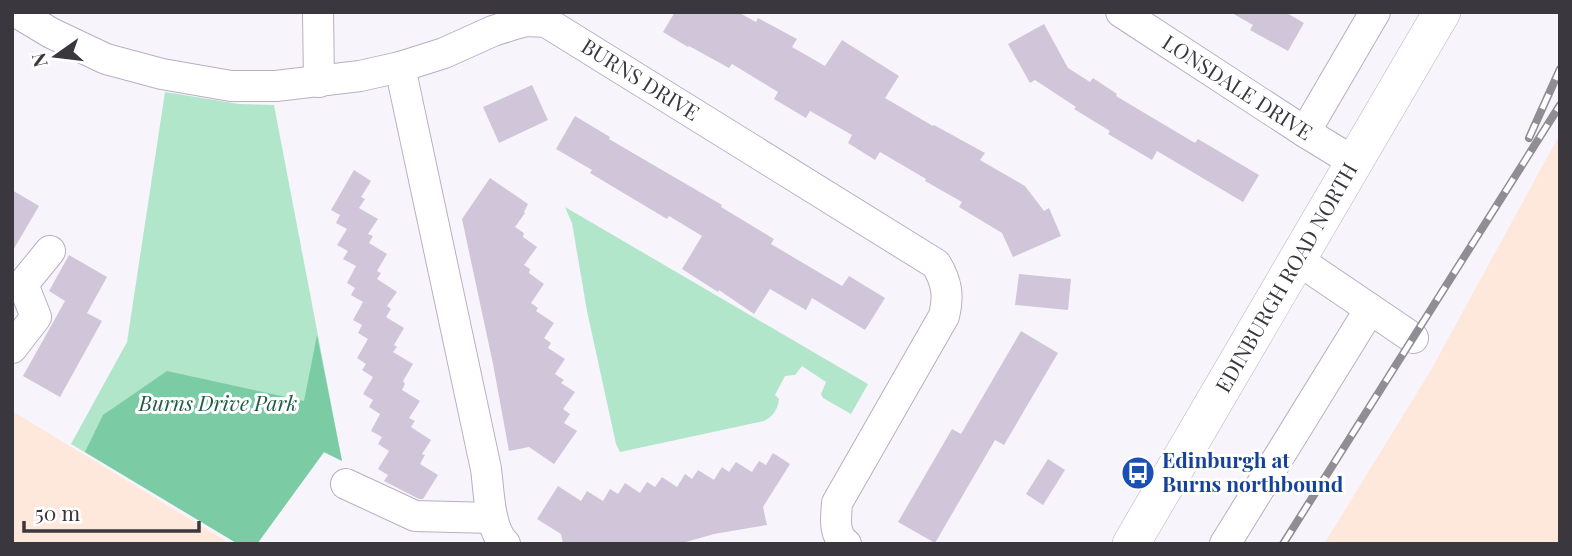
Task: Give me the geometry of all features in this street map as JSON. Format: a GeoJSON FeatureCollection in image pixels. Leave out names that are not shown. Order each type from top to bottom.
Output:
{"type":"FeatureCollection","features":[{"type":"Feature","properties":{"kind":"main road","name":"EDINBURGH ROAD NORTH"},"geometry":{"type":"LineString","coordinates":[[1131,544],[1442,12]]}},
{"type":"Feature","properties":{"kind":"street","name":"BURNS DRIVE"},"geometry":{"type":"LineString","coordinates":[[16,12],[51,33],[106,59],[162,74],[231,86],[319,82],[400,68],[504,27],[527,21],[546,22],[936,264],[943,274],[948,301],[944,316],[836,503],[836,542]]}},
{"type":"Feature","properties":{"kind":"street"},"geometry":{"type":"LineString","coordinates":[[318,12],[319,82]]}},
{"type":"Feature","properties":{"kind":"street","name":"LONSDALE DRIVE"},"geometry":{"type":"LineString","coordinates":[[1121,12],[1354,162]]}},
{"type":"Feature","properties":{"kind":"street"},"geometry":{"type":"LineString","coordinates":[[1305,132],[1375,12]]}},
{"type":"Feature","properties":{"kind":"street"},"geometry":{"type":"LineString","coordinates":[[346,484],[415,516],[499,531],[400,68]]}},
{"type":"Feature","properties":{"kind":"street"},"geometry":{"type":"LineString","coordinates":[[12,348],[36,317],[18,281],[50,251]]}},
{"type":"Feature","properties":{"kind":"street"},"geometry":{"type":"LineString","coordinates":[[1297,260],[1413,338]]}},
{"type":"Feature","properties":{"kind":"street"},"geometry":{"type":"LineString","coordinates":[[1226,544],[1370,309]]}},
{"type":"Feature","properties":{"kind":"shaded area"},"geometry":{"type":"Polygon","coordinates":[[[1560,134],[1560,544],[1324,544],[1431,370],[1560,134]]]}},
{"type":"Feature","properties":{"kind":"shaded area"},"geometry":{"type":"Polygon","coordinates":[[[12,411],[231,544],[12,544],[12,411]]]}},
{"type":"Feature","properties":{"kind":"green space","name":"Burns Drive Park"},"geometry":{"type":"Polygon","coordinates":[[[165,92],[239,104],[274,105],[342,461],[324,452],[257,544],[238,544],[71,444],[127,342],[165,92]]]}},
{"type":"Feature","properties":{"kind":"green space"},"geometry":{"type":"Polygon","coordinates":[[[565,207],[868,384],[851,414],[823,398],[821,394],[826,382],[802,366],[795,375],[785,376],[775,395],[779,399],[776,410],[764,421],[620,452],[587,311],[572,223],[565,207]]]}},
{"type":"Feature","properties":{"kind":"green space"},"geometry":{"type":"Polygon","coordinates":[[[317,335],[342,461],[324,452],[257,544],[238,544],[85,452],[103,415],[167,371],[304,401],[317,335]]]}},
{"type":"Feature","properties":{"kind":"building"},"geometry":{"type":"Polygon","coordinates":[[[675,12],[738,12],[756,22],[758,18],[797,39],[792,47],[825,66],[842,40],[899,76],[885,98],[985,153],[980,160],[1025,186],[1044,211],[1049,208],[1061,236],[1013,257],[1002,233],[959,207],[962,202],[880,152],[875,160],[848,143],[852,135],[810,111],[806,118],[774,99],[778,92],[732,64],[729,68],[663,32],[675,12]]]}},
{"type":"Feature","properties":{"kind":"building"},"geometry":{"type":"Polygon","coordinates":[[[1230,12],[1285,12],[1304,23],[1288,51],[1250,30],[1253,25],[1230,12]]]}},
{"type":"Feature","properties":{"kind":"building"},"geometry":{"type":"Polygon","coordinates":[[[1044,24],[1068,68],[1090,82],[1093,78],[1117,94],[1116,96],[1195,143],[1198,139],[1259,175],[1243,202],[1157,151],[1152,160],[1108,134],[1110,131],[1035,80],[1030,83],[1008,44],[1044,24]]]}},
{"type":"Feature","properties":{"kind":"building"},"geometry":{"type":"Polygon","coordinates":[[[532,85],[548,120],[499,143],[483,107],[532,85]]]}},
{"type":"Feature","properties":{"kind":"building"},"geometry":{"type":"Polygon","coordinates":[[[575,116],[722,205],[721,207],[774,239],[771,244],[842,286],[849,276],[885,298],[865,330],[812,298],[806,310],[770,289],[754,314],[682,269],[702,236],[669,216],[667,219],[590,173],[592,170],[556,149],[575,116]]]}},
{"type":"Feature","properties":{"kind":"building"},"geometry":{"type":"Polygon","coordinates":[[[354,170],[371,181],[361,197],[365,199],[359,208],[378,219],[368,234],[373,236],[369,243],[387,254],[377,271],[381,273],[377,279],[397,292],[387,306],[391,309],[386,317],[404,328],[393,352],[413,364],[403,381],[405,384],[402,390],[420,401],[409,418],[415,421],[411,427],[431,440],[422,454],[425,455],[420,464],[438,475],[423,499],[384,481],[388,475],[378,469],[389,451],[378,444],[382,437],[371,431],[380,414],[369,407],[373,400],[363,394],[373,377],[362,370],[366,364],[357,358],[368,339],[358,333],[362,325],[353,320],[363,302],[351,295],[355,288],[347,283],[356,266],[343,259],[348,251],[337,245],[347,229],[336,223],[340,215],[331,210],[354,170]]]}},
{"type":"Feature","properties":{"kind":"building"},"geometry":{"type":"Polygon","coordinates":[[[490,178],[528,204],[515,227],[537,247],[524,265],[530,269],[529,273],[544,284],[531,303],[538,308],[536,311],[554,323],[544,338],[551,343],[548,348],[565,359],[555,374],[564,380],[561,383],[575,392],[563,409],[570,414],[564,423],[577,431],[554,464],[529,447],[509,451],[462,219],[490,178]]]}},
{"type":"Feature","properties":{"kind":"building"},"geometry":{"type":"Polygon","coordinates":[[[12,190],[39,206],[12,252],[12,190]]]}},
{"type":"Feature","properties":{"kind":"building"},"geometry":{"type":"Polygon","coordinates":[[[69,255],[107,277],[87,313],[102,321],[60,397],[23,376],[65,301],[49,291],[69,255]]]}},
{"type":"Feature","properties":{"kind":"building"},"geometry":{"type":"Polygon","coordinates":[[[1019,274],[1071,279],[1068,310],[1015,305],[1019,274]]]}},
{"type":"Feature","properties":{"kind":"building"},"geometry":{"type":"Polygon","coordinates":[[[1021,331],[1058,353],[1004,445],[995,440],[935,543],[898,522],[952,429],[961,434],[1021,331]]]}},
{"type":"Feature","properties":{"kind":"building"},"geometry":{"type":"Polygon","coordinates":[[[773,453],[790,464],[763,507],[767,525],[714,534],[679,544],[563,544],[561,534],[537,519],[558,486],[581,501],[587,491],[603,501],[610,489],[618,494],[625,483],[640,493],[647,482],[655,487],[662,477],[677,487],[685,474],[692,479],[698,470],[714,480],[722,467],[729,472],[736,462],[752,472],[759,461],[766,465],[773,453]]]}},
{"type":"Feature","properties":{"kind":"building"},"geometry":{"type":"Polygon","coordinates":[[[1048,459],[1065,470],[1043,505],[1026,494],[1048,459]]]}},
{"type":"Feature","properties":{"kind":"railway"},"geometry":{"type":"LineString","coordinates":[[1529,138],[1560,69]]}},
{"type":"Feature","properties":{"kind":"railway"},"geometry":{"type":"LineString","coordinates":[[1283,544],[1560,105]]}},
{"type":"Feature","properties":{"kind":"place","name":"Edinburgh at Burns northbound"},"geometry":{"type":"Point","coordinates":[1138,473]}}]}
